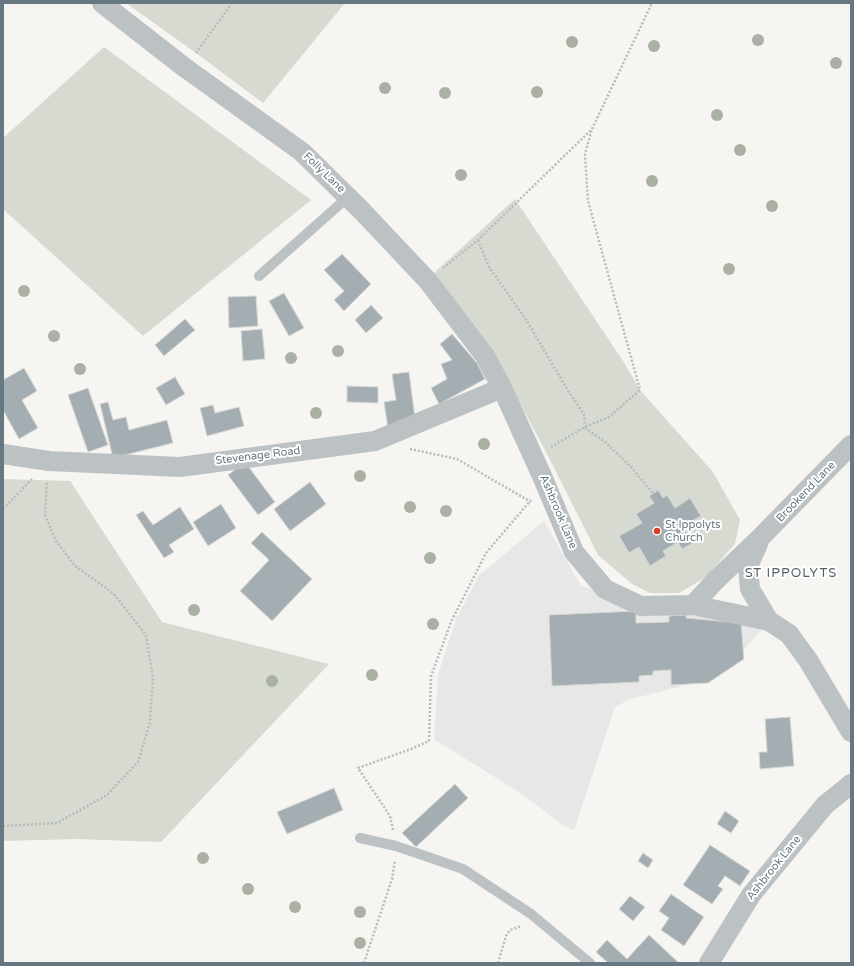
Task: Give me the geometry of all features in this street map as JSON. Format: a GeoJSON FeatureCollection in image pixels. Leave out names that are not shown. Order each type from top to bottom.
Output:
{"type":"FeatureCollection","features":[{"type":"Feature","properties":{"kind":"street","name":"Folly Lane"},"geometry":{"type":"LineString","coordinates":[[102,3],[184,67],[302,152],[348,197],[428,281],[485,356],[502,388]]}},
{"type":"Feature","properties":{"kind":"street","name":"Ashbrook Lane"},"geometry":{"type":"LineString","coordinates":[[502,388],[542,476],[574,552],[605,589],[641,606],[693,605],[769,621],[789,634],[808,660],[851,732]]}},
{"type":"Feature","properties":{"kind":"street","name":"Stevenage Road"},"geometry":{"type":"LineString","coordinates":[[3,454],[49,461],[180,467],[375,441],[502,388]]}},
{"type":"Feature","properties":{"kind":"street","name":"Brookend Lane"},"geometry":{"type":"LineString","coordinates":[[693,605],[715,581],[760,538],[851,445]]}},
{"type":"Feature","properties":{"kind":"street","name":"Brookend Lane"},"geometry":{"type":"LineString","coordinates":[[760,538],[748,566],[750,589],[769,621]]}},
{"type":"Feature","properties":{"kind":"street","name":"Ashbrook Lane"},"geometry":{"type":"LineString","coordinates":[[709,963],[751,895],[825,805],[851,784]]}},
{"type":"Feature","properties":{"kind":"lane"},"geometry":{"type":"LineString","coordinates":[[259,276],[348,197]]}},
{"type":"Feature","properties":{"kind":"lane"},"geometry":{"type":"LineString","coordinates":[[360,838],[396,846],[463,869],[532,914],[590,963]]}},
{"type":"Feature","properties":{"kind":"path"},"geometry":{"type":"LineString","coordinates":[[184,67],[232,3]]}},
{"type":"Feature","properties":{"kind":"path"},"geometry":{"type":"LineString","coordinates":[[532,454],[545,450],[585,428],[609,417],[640,390],[588,201],[585,154],[592,128],[652,3]]}},
{"type":"Feature","properties":{"kind":"path"},"geometry":{"type":"LineString","coordinates":[[428,281],[478,240],[592,128]]}},
{"type":"Feature","properties":{"kind":"path"},"geometry":{"type":"LineString","coordinates":[[478,240],[489,267],[527,321],[567,389],[584,414],[585,428]]}},
{"type":"Feature","properties":{"kind":"path"},"geometry":{"type":"LineString","coordinates":[[585,428],[604,441],[631,467],[653,493]]}},
{"type":"Feature","properties":{"kind":"path"},"geometry":{"type":"LineString","coordinates":[[405,448],[457,459],[530,502]]}},
{"type":"Feature","properties":{"kind":"path"},"geometry":{"type":"LineString","coordinates":[[3,509],[49,461]]}},
{"type":"Feature","properties":{"kind":"path"},"geometry":{"type":"LineString","coordinates":[[3,826],[57,823],[107,795],[138,762],[150,722],[153,678],[146,635],[113,593],[75,566],[56,541],[45,515],[49,461]]}},
{"type":"Feature","properties":{"kind":"path"},"geometry":{"type":"LineString","coordinates":[[364,963],[392,879],[396,846],[390,816],[358,768],[429,741],[431,676],[451,622],[486,553],[530,502],[542,476]]}},
{"type":"Feature","properties":{"kind":"path"},"geometry":{"type":"LineString","coordinates":[[498,963],[506,936],[510,930],[521,926],[526,927]]}},
{"type":"Feature","properties":{"kind":"shaded area"},"geometry":{"type":"Polygon","coordinates":[[[126,3],[345,3],[263,103],[126,3]]]}},
{"type":"Feature","properties":{"kind":"shaded area"},"geometry":{"type":"Polygon","coordinates":[[[104,47],[311,200],[143,336],[3,209],[3,138],[104,47]]]}},
{"type":"Feature","properties":{"kind":"shaded area"},"geometry":{"type":"Polygon","coordinates":[[[515,199],[623,361],[640,390],[713,472],[740,520],[735,544],[706,577],[679,593],[650,593],[632,584],[598,555],[545,450],[492,352],[434,273],[515,199]]]}},
{"type":"Feature","properties":{"kind":"shaded area"},"geometry":{"type":"Polygon","coordinates":[[[3,479],[70,481],[162,622],[329,664],[161,842],[76,839],[3,841],[3,479]]]}},
{"type":"Feature","properties":{"kind":"shaded area"},"geometry":{"type":"Polygon","coordinates":[[[544,521],[581,586],[604,593],[762,629],[739,655],[716,674],[676,688],[630,699],[615,707],[574,830],[564,826],[525,796],[434,739],[438,675],[456,619],[480,573],[481,574],[544,521]]]}},
{"type":"Feature","properties":{"kind":"building"},"geometry":{"type":"Polygon","coordinates":[[[342,254],[371,284],[344,311],[334,300],[344,291],[324,270],[342,254]]]}},
{"type":"Feature","properties":{"kind":"building"},"geometry":{"type":"Polygon","coordinates":[[[284,293],[304,328],[289,336],[269,301],[284,293]]]}},
{"type":"Feature","properties":{"kind":"building"},"geometry":{"type":"Polygon","coordinates":[[[256,296],[258,326],[229,328],[228,297],[256,296]]]}},
{"type":"Feature","properties":{"kind":"building"},"geometry":{"type":"Polygon","coordinates":[[[371,305],[383,318],[366,333],[355,320],[371,305]]]}},
{"type":"Feature","properties":{"kind":"building"},"geometry":{"type":"Polygon","coordinates":[[[185,319],[195,330],[164,356],[155,345],[185,319]]]}},
{"type":"Feature","properties":{"kind":"building"},"geometry":{"type":"Polygon","coordinates":[[[262,329],[265,359],[243,361],[241,331],[262,329]]]}},
{"type":"Feature","properties":{"kind":"building"},"geometry":{"type":"Polygon","coordinates":[[[452,334],[477,363],[485,379],[439,404],[431,388],[447,379],[441,364],[452,360],[440,344],[452,334]]]}},
{"type":"Feature","properties":{"kind":"building"},"geometry":{"type":"Polygon","coordinates":[[[24,368],[37,391],[22,400],[38,428],[19,439],[3,410],[3,380],[24,368]]]}},
{"type":"Feature","properties":{"kind":"building"},"geometry":{"type":"Polygon","coordinates":[[[409,372],[416,426],[388,429],[384,402],[396,400],[392,374],[409,372]]]}},
{"type":"Feature","properties":{"kind":"building"},"geometry":{"type":"Polygon","coordinates":[[[175,377],[185,394],[166,405],[156,388],[175,377]]]}},
{"type":"Feature","properties":{"kind":"building"},"geometry":{"type":"Polygon","coordinates":[[[347,386],[378,387],[378,403],[347,402],[347,386]]]}},
{"type":"Feature","properties":{"kind":"building"},"geometry":{"type":"Polygon","coordinates":[[[88,388],[108,445],[88,452],[68,395],[88,388]]]}},
{"type":"Feature","properties":{"kind":"building"},"geometry":{"type":"Polygon","coordinates":[[[108,402],[113,420],[126,417],[129,430],[167,420],[173,443],[113,458],[100,404],[108,402]]]}},
{"type":"Feature","properties":{"kind":"building"},"geometry":{"type":"Polygon","coordinates":[[[213,405],[215,413],[239,407],[244,426],[207,436],[200,408],[213,405]]]}},
{"type":"Feature","properties":{"kind":"building"},"geometry":{"type":"Polygon","coordinates":[[[245,462],[275,502],[258,515],[228,475],[245,462]]]}},
{"type":"Feature","properties":{"kind":"building"},"geometry":{"type":"Polygon","coordinates":[[[310,482],[326,504],[290,531],[274,509],[310,482]]]}},
{"type":"Feature","properties":{"kind":"building","name":"St Ippolyts Church"},"geometry":{"type":"Polygon","coordinates":[[[658,490],[663,498],[667,495],[675,508],[690,498],[701,516],[683,526],[693,543],[682,549],[678,542],[663,551],[666,556],[650,566],[639,547],[629,553],[619,536],[642,523],[636,514],[654,503],[649,496],[658,490]]]}},
{"type":"Feature","properties":{"kind":"building"},"geometry":{"type":"Polygon","coordinates":[[[221,504],[236,528],[208,546],[193,522],[221,504]]]}},
{"type":"Feature","properties":{"kind":"building"},"geometry":{"type":"Polygon","coordinates":[[[180,507],[194,529],[169,545],[174,552],[164,558],[136,515],[143,511],[153,525],[180,507]]]}},
{"type":"Feature","properties":{"kind":"building"},"geometry":{"type":"Polygon","coordinates":[[[262,532],[312,579],[272,621],[240,591],[269,560],[251,543],[262,532]]]}},
{"type":"Feature","properties":{"kind":"building"},"geometry":{"type":"Polygon","coordinates":[[[636,611],[636,623],[669,622],[669,616],[686,615],[686,618],[741,623],[744,659],[708,683],[671,685],[671,670],[653,671],[653,675],[639,676],[639,682],[552,686],[549,615],[636,611]]]}},
{"type":"Feature","properties":{"kind":"building"},"geometry":{"type":"Polygon","coordinates":[[[790,717],[794,766],[760,769],[759,752],[767,752],[765,719],[790,717]]]}},
{"type":"Feature","properties":{"kind":"building"},"geometry":{"type":"Polygon","coordinates":[[[455,784],[468,798],[416,847],[402,833],[455,784]]]}},
{"type":"Feature","properties":{"kind":"building"},"geometry":{"type":"Polygon","coordinates":[[[334,788],[343,810],[287,834],[277,812],[334,788]]]}},
{"type":"Feature","properties":{"kind":"building"},"geometry":{"type":"Polygon","coordinates":[[[725,811],[739,821],[731,833],[717,824],[725,811]]]}},
{"type":"Feature","properties":{"kind":"building"},"geometry":{"type":"Polygon","coordinates":[[[710,845],[750,871],[740,886],[725,876],[718,886],[723,889],[712,904],[683,885],[710,845]]]}},
{"type":"Feature","properties":{"kind":"building"},"geometry":{"type":"Polygon","coordinates":[[[643,853],[653,860],[648,868],[638,861],[643,853]]]}},
{"type":"Feature","properties":{"kind":"building"},"geometry":{"type":"Polygon","coordinates":[[[671,894],[704,917],[684,946],[661,930],[669,918],[659,911],[671,894]]]}},
{"type":"Feature","properties":{"kind":"building"},"geometry":{"type":"Polygon","coordinates":[[[630,896],[645,907],[633,921],[619,909],[630,896]]]}},
{"type":"Feature","properties":{"kind":"building"},"geometry":{"type":"Polygon","coordinates":[[[649,935],[679,963],[608,963],[596,952],[607,940],[627,959],[649,935]]]}},
{"type":"Feature","properties":{"kind":"place","name":"St Ippolyts Church"},"geometry":{"type":"Point","coordinates":[657,531]}},
{"type":"Feature","properties":{"kind":"district","name":"ST IPPOLYTS"},"geometry":{"type":"Point","coordinates":[791,574]}}]}
